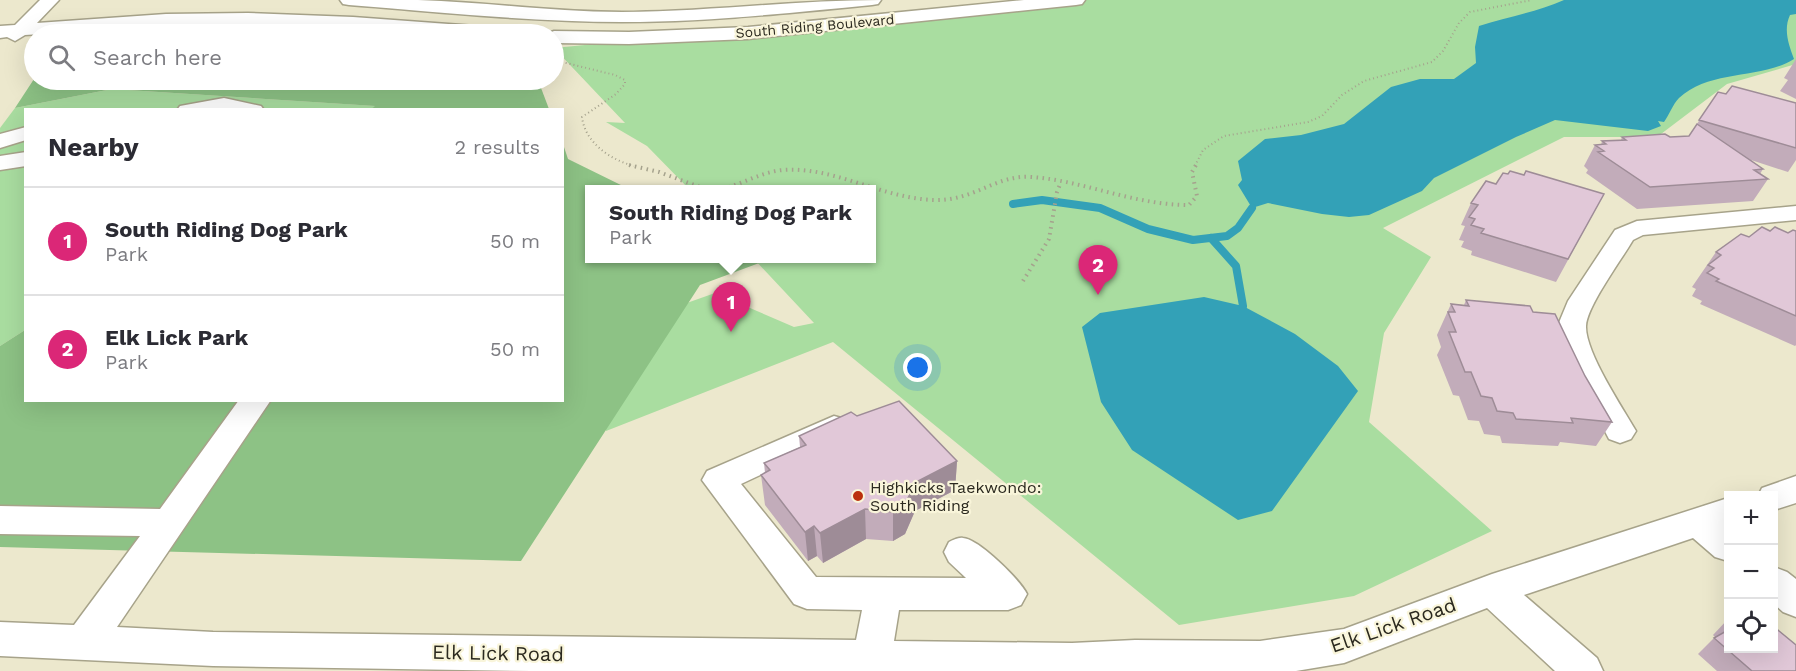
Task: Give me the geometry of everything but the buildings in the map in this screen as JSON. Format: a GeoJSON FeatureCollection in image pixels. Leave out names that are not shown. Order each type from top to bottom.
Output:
{"type":"FeatureCollection","features":[{"type":"Feature","properties":{"kind":"street","name":"South Riding Boulevard"},"geometry":{"type":"LineString","coordinates":[[349,0],[622,17],[737,12],[873,0]]}},
{"type":"Feature","properties":{"kind":"street"},"geometry":{"type":"LineString","coordinates":[[564,30],[588,0]]}},
{"type":"Feature","properties":{"kind":"street","name":"South Riding Boulevard"},"geometry":{"type":"LineString","coordinates":[[564,38],[748,33],[1076,0]]}},
{"type":"Feature","properties":{"kind":"street"},"geometry":{"type":"LineString","coordinates":[[10,12],[52,5]]}},
{"type":"Feature","properties":{"kind":"street"},"geometry":{"type":"LineString","coordinates":[[28,24],[52,5]]}},
{"type":"Feature","properties":{"kind":"street"},"geometry":{"type":"LineString","coordinates":[[84,24],[275,19],[371,24]]}},
{"type":"Feature","properties":{"kind":"street"},"geometry":{"type":"LineString","coordinates":[[0,52],[24,27]]}},
{"type":"Feature","properties":{"kind":"street"},"geometry":{"type":"LineString","coordinates":[[0,33],[24,30]]}},
{"type":"Feature","properties":{"kind":"street"},"geometry":{"type":"LineString","coordinates":[[199,108],[224,104],[244,108]]}},
{"type":"Feature","properties":{"kind":"street"},"geometry":{"type":"LineString","coordinates":[[0,141],[24,134]]}},
{"type":"Feature","properties":{"kind":"street"},"geometry":{"type":"LineString","coordinates":[[0,163],[24,159]]}},
{"type":"Feature","properties":{"kind":"street"},"geometry":{"type":"LineString","coordinates":[[1620,431],[1576,349],[1572,325],[1582,301],[1624,235],[1637,228],[1796,214]]}},
{"type":"Feature","properties":{"kind":"street"},"geometry":{"type":"LineString","coordinates":[[84,643],[255,402]]}},
{"type":"Feature","properties":{"kind":"street"},"geometry":{"type":"LineString","coordinates":[[858,416],[719,480],[807,593],[1008,594],[963,552]]}},
{"type":"Feature","properties":{"kind":"street"},"geometry":{"type":"LineString","coordinates":[[1778,495],[1796,489]]}},
{"type":"Feature","properties":{"kind":"street"},"geometry":{"type":"LineString","coordinates":[[1713,517],[1727,545]]}},
{"type":"Feature","properties":{"kind":"street","name":"Elk Lick Road"},"geometry":{"type":"LineString","coordinates":[[0,639],[213,649],[727,664],[872,658],[1072,662],[1135,658],[1260,659],[1344,646],[1492,590],[1713,517]]}},
{"type":"Feature","properties":{"kind":"street"},"geometry":{"type":"LineString","coordinates":[[0,520],[167,523]]}},
{"type":"Feature","properties":{"kind":"street"},"geometry":{"type":"LineString","coordinates":[[1778,587],[1796,601]]}},
{"type":"Feature","properties":{"kind":"street"},"geometry":{"type":"LineString","coordinates":[[1492,590],[1583,671]]}},
{"type":"Feature","properties":{"kind":"street"},"geometry":{"type":"LineString","coordinates":[[872,658],[883,594]]}},
{"type":"Feature","properties":{"kind":"path"},"geometry":{"type":"LineString","coordinates":[[876,188],[906,196],[957,199],[1005,178],[1035,177],[1155,204],[1189,205],[1197,196],[1192,172],[1203,150],[1224,136],[1308,122],[1322,116],[1342,95],[1364,81],[1432,62],[1440,57],[1463,16],[1470,12],[1532,0]]}},
{"type":"Feature","properties":{"kind":"path"},"geometry":{"type":"LineString","coordinates":[[564,62],[615,75],[625,80],[621,90],[594,106],[582,117],[581,125],[586,134],[606,153],[623,163],[696,185]]}},
{"type":"Feature","properties":{"kind":"path"},"geometry":{"type":"LineString","coordinates":[[737,185],[772,171],[789,169],[862,185]]}},
{"type":"Feature","properties":{"kind":"path"},"geometry":{"type":"LineString","coordinates":[[1023,281],[1042,256],[1049,238],[1055,213],[1054,198],[1061,182]]}},
{"type":"Feature","properties":{"kind":"green space"},"geometry":{"type":"Polygon","coordinates":[[[1046,0],[1796,0],[1796,64],[1727,84],[1657,137],[1564,137],[1383,228],[1431,257],[1384,333],[1369,422],[1492,531],[1354,596],[1179,625],[833,342],[606,431],[591,337],[715,293],[794,327],[814,323],[758,263],[876,263],[876,185],[685,185],[647,146],[606,122],[625,123],[564,59],[564,47],[1046,0]]]}},
{"type":"Feature","properties":{"kind":"green space"},"geometry":{"type":"Polygon","coordinates":[[[27,90],[107,90],[15,108],[27,90]]]}},
{"type":"Feature","properties":{"kind":"green space"},"geometry":{"type":"Polygon","coordinates":[[[107,90],[376,106],[373,108],[24,108],[24,331],[0,346],[0,128],[15,108],[107,90]]]}},
{"type":"Feature","properties":{"kind":"green space"},"geometry":{"type":"Polygon","coordinates":[[[127,90],[542,90],[549,108],[372,108],[375,106],[127,90]]]}},
{"type":"Feature","properties":{"kind":"green space"},"geometry":{"type":"Polygon","coordinates":[[[564,147],[568,159],[621,185],[585,185],[585,263],[759,263],[700,285],[521,561],[0,547],[0,346],[24,331],[24,402],[564,402],[564,147]]]}},
{"type":"Feature","properties":{"kind":"water"},"geometry":{"type":"Polygon","coordinates":[[[1564,0],[1796,0],[1796,14],[1790,15],[1787,26],[1787,37],[1794,59],[1781,66],[1720,78],[1691,89],[1677,100],[1664,122],[1658,121],[1661,126],[1648,131],[1555,120],[1434,178],[1422,191],[1369,215],[1349,217],[1322,214],[1268,203],[1252,208],[1238,185],[1242,180],[1238,161],[1265,139],[1301,135],[1344,124],[1391,87],[1420,79],[1454,79],[1476,63],[1475,47],[1479,26],[1564,0]]]}},
{"type":"Feature","properties":{"kind":"water"},"geometry":{"type":"Polygon","coordinates":[[[1204,297],[1243,306],[1295,334],[1338,366],[1358,391],[1272,511],[1238,520],[1132,450],[1101,402],[1082,327],[1100,313],[1204,297]]]}},
{"type":"Feature","properties":{"kind":"waterway"},"geometry":{"type":"LineString","coordinates":[[1013,204],[1042,200],[1100,208],[1148,229],[1193,240],[1227,236],[1238,228],[1252,208]]}},
{"type":"Feature","properties":{"kind":"waterway"},"geometry":{"type":"LineString","coordinates":[[1211,238],[1236,266],[1243,306]]}},
{"type":"Feature","properties":{"kind":"place","name":"Elk Lick Park"},"geometry":{"type":"Point","coordinates":[1098,295]}},
{"type":"Feature","properties":{"kind":"place","name":"South Riding Dog Park"},"geometry":{"type":"Point","coordinates":[731,332]}},
{"type":"Feature","properties":{"kind":"place","name":"Highkicks Taekwondo: South Riding"},"geometry":{"type":"Point","coordinates":[858,496]}}]}
